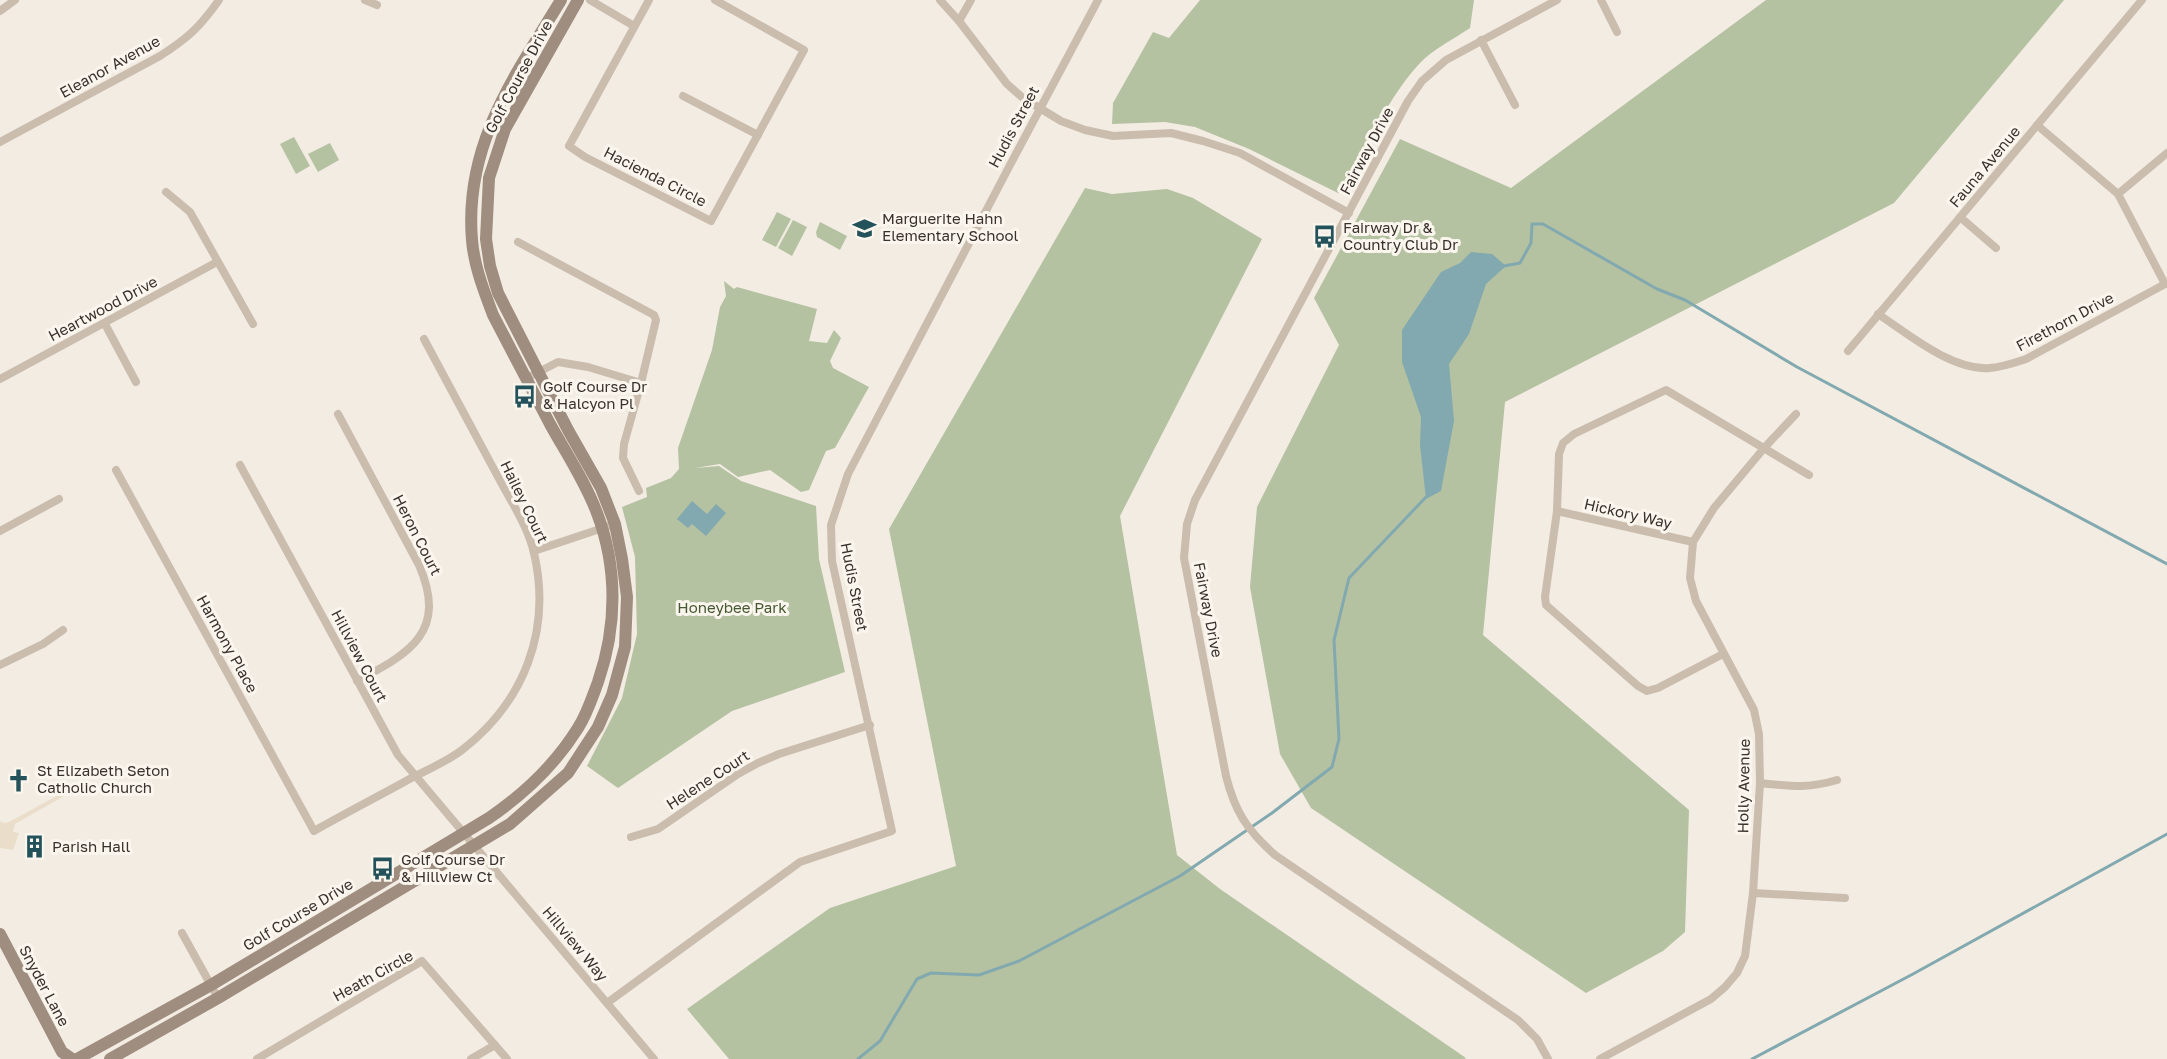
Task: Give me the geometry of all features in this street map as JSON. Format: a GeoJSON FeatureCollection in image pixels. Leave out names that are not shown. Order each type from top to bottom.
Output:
{"type":"FeatureCollection","features":[{"type":"Feature","properties":{"kind":"street"},"geometry":{"type":"LineString","coordinates":[[0,10],[15,0]]}},
{"type":"Feature","properties":{"kind":"street","name":"Eleanor Avenue"},"geometry":{"type":"LineString","coordinates":[[0,141],[160,56],[185,40],[203,24],[219,0]]}},
{"type":"Feature","properties":{"kind":"street"},"geometry":{"type":"LineString","coordinates":[[365,0],[377,5]]}},
{"type":"Feature","properties":{"kind":"street","name":"Golf Course Drive"},"geometry":{"type":"LineString","coordinates":[[68,1057],[211,985],[516,800],[553,763],[578,728],[591,702],[607,656],[613,609],[612,578],[602,529],[587,488],[493,315],[483,288],[472,240],[472,203],[478,159],[487,132],[525,59],[561,0]]}},
{"type":"Feature","properties":{"kind":"street","name":"Golf Course Drive"},"geometry":{"type":"LineString","coordinates":[[110,1059],[218,998],[510,825],[568,773],[598,727],[612,695],[625,647],[627,597],[615,524],[601,488],[498,293],[490,266],[486,231],[489,178],[505,129],[578,0]]}},
{"type":"Feature","properties":{"kind":"street"},"geometry":{"type":"LineString","coordinates":[[590,0],[634,26]]}},
{"type":"Feature","properties":{"kind":"street","name":"Hacienda Circle"},"geometry":{"type":"LineString","coordinates":[[649,0],[569,146],[585,157],[711,221],[804,50],[715,0]]}},
{"type":"Feature","properties":{"kind":"street"},"geometry":{"type":"LineString","coordinates":[[940,0],[1007,84],[1040,109],[1073,126],[1113,136],[1171,133],[1240,153],[1349,213]]}},
{"type":"Feature","properties":{"kind":"street"},"geometry":{"type":"LineString","coordinates":[[959,21],[971,0]]}},
{"type":"Feature","properties":{"kind":"street","name":"Hudis Street"},"geometry":{"type":"LineString","coordinates":[[607,1003],[800,862],[892,831],[832,561],[831,525],[848,474],[1098,0]]}},
{"type":"Feature","properties":{"kind":"street","name":"Fairway Drive"},"geometry":{"type":"LineString","coordinates":[[1548,1059],[1537,1039],[1518,1020],[1275,855],[1256,839],[1242,820],[1232,800],[1226,776],[1184,558],[1187,524],[1195,500],[1408,101],[1422,81],[1446,60],[1557,0]]}},
{"type":"Feature","properties":{"kind":"street"},"geometry":{"type":"LineString","coordinates":[[1601,0],[1617,32]]}},
{"type":"Feature","properties":{"kind":"street","name":"Fauna Avenue"},"geometry":{"type":"LineString","coordinates":[[1848,351],[2142,0]]}},
{"type":"Feature","properties":{"kind":"street"},"geometry":{"type":"LineString","coordinates":[[1481,40],[1515,105]]}},
{"type":"Feature","properties":{"kind":"street"},"geometry":{"type":"LineString","coordinates":[[683,96],[758,135]]}},
{"type":"Feature","properties":{"kind":"street"},"geometry":{"type":"LineString","coordinates":[[2037,125],[2118,194],[2166,284]]}},
{"type":"Feature","properties":{"kind":"street"},"geometry":{"type":"LineString","coordinates":[[2118,194],[2167,153]]}},
{"type":"Feature","properties":{"kind":"street"},"geometry":{"type":"LineString","coordinates":[[166,192],[190,212],[253,324]]}},
{"type":"Feature","properties":{"kind":"street"},"geometry":{"type":"LineString","coordinates":[[1960,217],[1996,248]]}},
{"type":"Feature","properties":{"kind":"street"},"geometry":{"type":"LineString","coordinates":[[518,242],[654,315],[656,320],[624,444],[623,458],[639,491]]}},
{"type":"Feature","properties":{"kind":"street","name":"Heartwood Drive"},"geometry":{"type":"LineString","coordinates":[[0,379],[218,262]]}},
{"type":"Feature","properties":{"kind":"street","name":"Firethorn Drive"},"geometry":{"type":"LineString","coordinates":[[1878,314],[1951,361],[1970,367],[1988,369],[2007,366],[2026,359],[2166,284]]}},
{"type":"Feature","properties":{"kind":"street"},"geometry":{"type":"LineString","coordinates":[[105,324],[136,382]]}},
{"type":"Feature","properties":{"kind":"street","name":"Hailey Court"},"geometry":{"type":"LineString","coordinates":[[314,831],[460,752],[487,729],[510,701],[533,651],[540,615],[539,583],[534,551],[520,517],[424,339]]}},
{"type":"Feature","properties":{"kind":"street"},"geometry":{"type":"LineString","coordinates":[[526,378],[558,362],[588,367],[641,383]]}},
{"type":"Feature","properties":{"kind":"street"},"geometry":{"type":"LineString","coordinates":[[1723,654],[1658,688],[1647,691],[1638,686],[1546,605],[1545,597],[1557,511],[1559,454],[1563,442],[1574,434],[1666,390],[1809,475]]}},
{"type":"Feature","properties":{"kind":"street","name":"Heron Court"},"geometry":{"type":"LineString","coordinates":[[338,414],[419,565],[427,584],[429,599],[426,625],[421,636],[410,649],[395,661],[357,681]]}},
{"type":"Feature","properties":{"kind":"street","name":"Holly Avenue"},"geometry":{"type":"LineString","coordinates":[[1600,1059],[1711,999],[1737,973],[1744,956],[1754,893],[1760,783],[1759,734],[1754,710],[1696,601],[1690,578],[1693,542],[1714,508],[1796,414]]}},
{"type":"Feature","properties":{"kind":"street","name":"Hillview Court"},"geometry":{"type":"LineString","coordinates":[[240,465],[398,755],[475,847]]}},
{"type":"Feature","properties":{"kind":"street","name":"Harmony Place"},"geometry":{"type":"LineString","coordinates":[[116,470],[314,831]]}},
{"type":"Feature","properties":{"kind":"street"},"geometry":{"type":"LineString","coordinates":[[0,531],[59,499]]}},
{"type":"Feature","properties":{"kind":"street","name":"Hickory Way"},"geometry":{"type":"LineString","coordinates":[[1557,511],[1693,542]]}},
{"type":"Feature","properties":{"kind":"street"},"geometry":{"type":"LineString","coordinates":[[534,551],[615,524]]}},
{"type":"Feature","properties":{"kind":"street"},"geometry":{"type":"LineString","coordinates":[[0,665],[43,644],[63,630]]}},
{"type":"Feature","properties":{"kind":"street","name":"Helene Court"},"geometry":{"type":"LineString","coordinates":[[631,837],[658,829],[738,774],[758,763],[870,725]]}},
{"type":"Feature","properties":{"kind":"street"},"geometry":{"type":"LineString","coordinates":[[1760,783],[1802,788],[1819,786],[1837,780]]}},
{"type":"Feature","properties":{"kind":"street","name":"Hillview Way"},"geometry":{"type":"LineString","coordinates":[[475,847],[654,1059]]}},
{"type":"Feature","properties":{"kind":"street"},"geometry":{"type":"LineString","coordinates":[[1754,893],[1845,898]]}},
{"type":"Feature","properties":{"kind":"street"},"geometry":{"type":"LineString","coordinates":[[182,933],[218,998]]}},
{"type":"Feature","properties":{"kind":"street","name":"Snyder Lane"},"geometry":{"type":"LineString","coordinates":[[0,934],[68,1057]]}},
{"type":"Feature","properties":{"kind":"street","name":"Heath Circle"},"geometry":{"type":"LineString","coordinates":[[257,1059],[422,960],[507,1059]]}},
{"type":"Feature","properties":{"kind":"street"},"geometry":{"type":"LineString","coordinates":[[471,1059],[495,1045]]}},
{"type":"Feature","properties":{"kind":"green space"},"geometry":{"type":"Polygon","coordinates":[[[1200,0],[1474,0],[1470,28],[1431,53],[1408,77],[1388,107],[1345,188],[1338,193],[1249,149],[1195,127],[1165,122],[1112,124],[1113,103],[1153,32],[1169,38],[1200,0]]]}},
{"type":"Feature","properties":{"kind":"green space"},"geometry":{"type":"Polygon","coordinates":[[[1766,0],[2064,0],[1894,203],[1505,402],[1483,635],[1689,810],[1685,932],[1663,951],[1586,993],[1311,808],[1280,754],[1250,587],[1257,507],[1339,345],[1314,298],[1400,139],[1511,188],[1766,0]]]}},
{"type":"Feature","properties":{"kind":"green space"},"geometry":{"type":"Polygon","coordinates":[[[294,137],[310,166],[296,174],[280,144],[294,137]]]}},
{"type":"Feature","properties":{"kind":"green space"},"geometry":{"type":"Polygon","coordinates":[[[330,143],[339,160],[318,172],[308,154],[330,143]]]}},
{"type":"Feature","properties":{"kind":"green space"},"geometry":{"type":"Polygon","coordinates":[[[1085,188],[1112,194],[1167,189],[1193,198],[1262,239],[1120,516],[1177,855],[1220,889],[1466,1058],[1464,1059],[729,1059],[687,1009],[830,908],[956,866],[889,529],[1085,188]]]}},
{"type":"Feature","properties":{"kind":"green space"},"geometry":{"type":"Polygon","coordinates":[[[777,212],[791,219],[776,247],[762,240],[777,212]]]}},
{"type":"Feature","properties":{"kind":"green space"},"geometry":{"type":"Polygon","coordinates":[[[793,220],[807,227],[792,256],[778,248],[793,220]]]}},
{"type":"Feature","properties":{"kind":"green space"},"geometry":{"type":"Polygon","coordinates":[[[820,222],[847,236],[840,250],[817,237],[816,232],[820,222]]]}},
{"type":"Feature","properties":{"kind":"green space","name":"Honeybee Park"},"geometry":{"type":"Polygon","coordinates":[[[724,281],[734,289],[737,287],[817,309],[809,341],[827,343],[834,330],[841,338],[830,361],[833,368],[869,387],[835,448],[826,451],[809,490],[801,492],[770,470],[738,477],[720,464],[695,468],[719,466],[741,481],[816,506],[819,559],[845,672],[732,711],[618,788],[587,766],[622,698],[637,634],[635,557],[622,507],[647,497],[646,488],[671,478],[679,469],[678,448],[712,350],[720,307],[726,296],[724,281]]]}},
{"type":"Feature","properties":{"kind":"shaded area"},"geometry":{"type":"Polygon","coordinates":[[[62,793],[64,796],[15,824],[13,832],[19,833],[13,850],[0,848],[0,821],[9,822],[62,793]]]}},
{"type":"Feature","properties":{"kind":"water"},"geometry":{"type":"Polygon","coordinates":[[[1471,252],[1492,254],[1506,266],[1486,284],[1469,334],[1449,364],[1454,421],[1441,491],[1426,499],[1420,445],[1421,417],[1402,362],[1402,330],[1441,272],[1460,263],[1471,252]]]}},
{"type":"Feature","properties":{"kind":"water"},"geometry":{"type":"Polygon","coordinates":[[[692,501],[707,514],[716,504],[726,513],[706,536],[692,524],[688,528],[677,519],[692,501]]]}},
{"type":"Feature","properties":{"kind":"waterway"},"geometry":{"type":"LineString","coordinates":[[1504,266],[1520,263],[1531,243],[1532,224],[1543,224],[1657,289],[1685,300],[1797,367],[2167,564]]}},
{"type":"Feature","properties":{"kind":"waterway"},"geometry":{"type":"LineString","coordinates":[[858,1059],[880,1041],[917,979],[931,973],[979,975],[1019,961],[1180,876],[1272,813],[1332,767],[1339,739],[1334,640],[1349,578],[1426,497]]}},
{"type":"Feature","properties":{"kind":"waterway"},"geometry":{"type":"LineString","coordinates":[[1752,1059],[1913,974],[2167,834]]}},
{"type":"Feature","properties":{"kind":"place","name":"Marguerite Hahn Elementary School"},"geometry":{"type":"Point","coordinates":[864,228]}},
{"type":"Feature","properties":{"kind":"place","name":"Fairway Dr & Country Club Dr"},"geometry":{"type":"Point","coordinates":[1325,237]}},
{"type":"Feature","properties":{"kind":"place","name":"Golf Course Dr & Halcyon Pl"},"geometry":{"type":"Point","coordinates":[525,396]}},
{"type":"Feature","properties":{"kind":"place","name":"St Elizabeth Seton Catholic Church"},"geometry":{"type":"Point","coordinates":[19,780]}},
{"type":"Feature","properties":{"kind":"place","name":"Parish Hall"},"geometry":{"type":"Point","coordinates":[34,847]}},
{"type":"Feature","properties":{"kind":"place","name":"Golf Course Dr & Hillview Ct"},"geometry":{"type":"Point","coordinates":[383,869]}}]}
